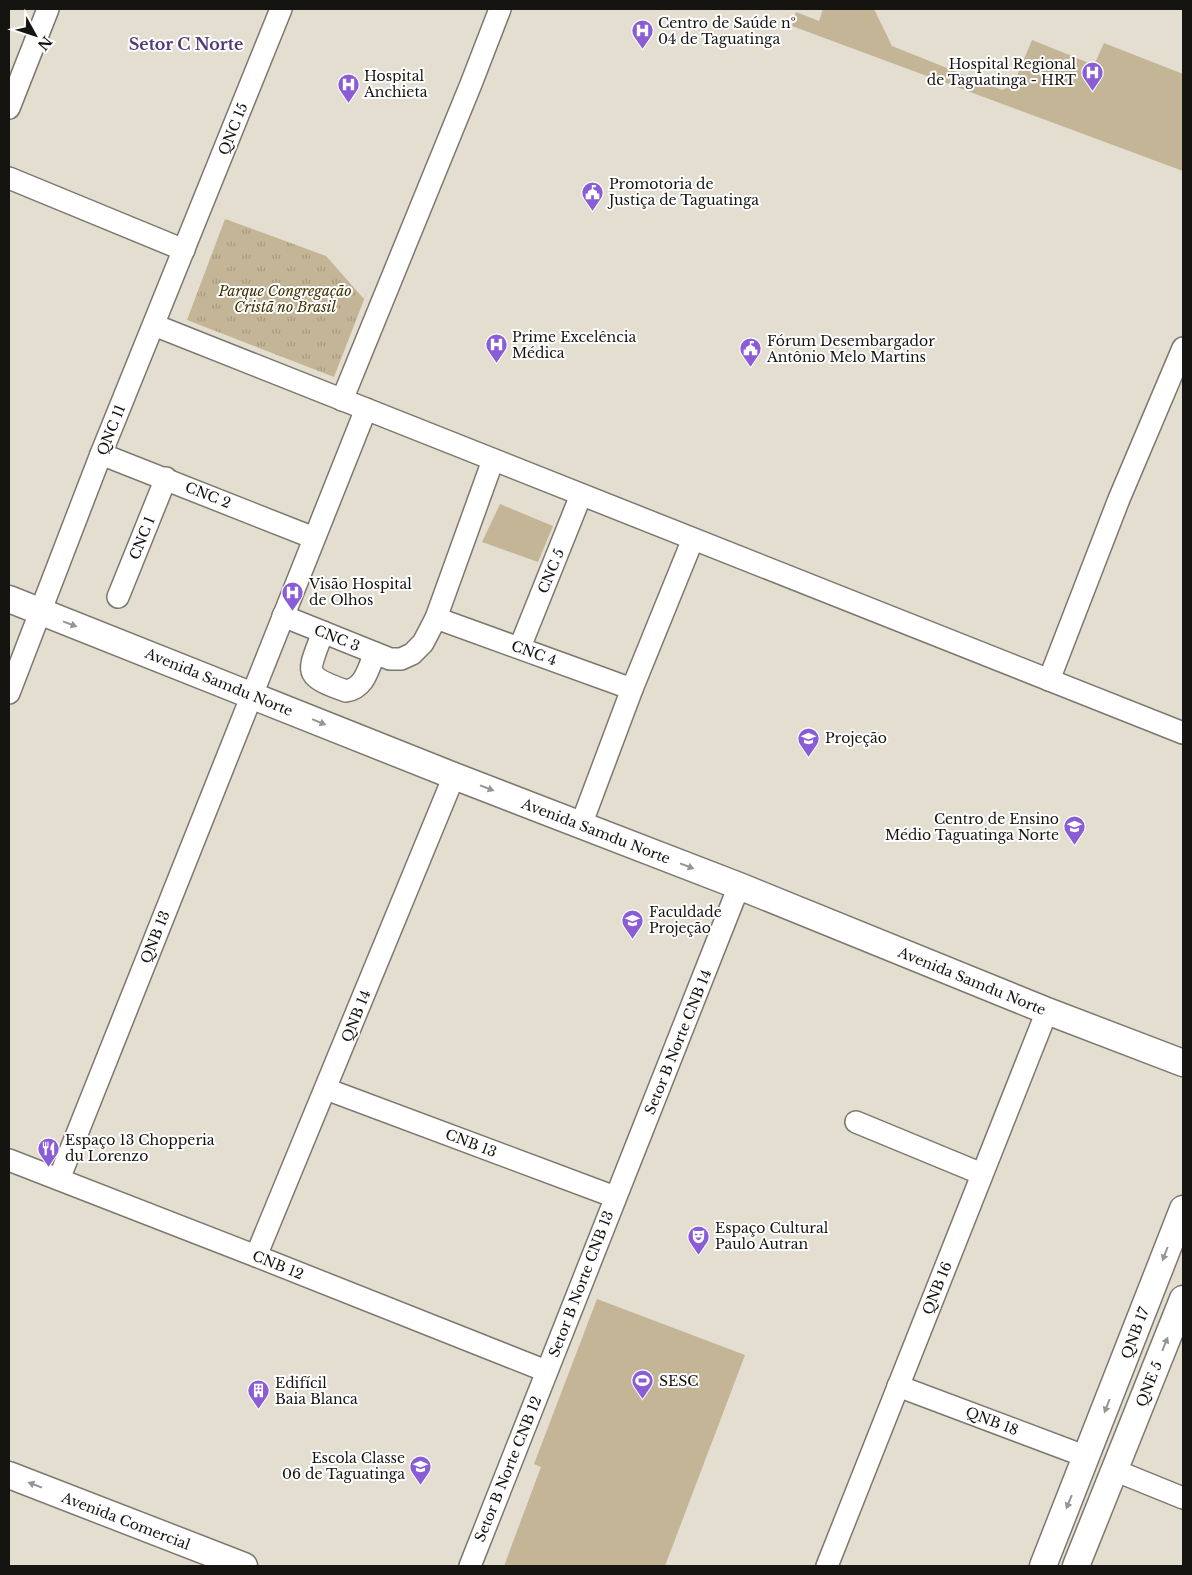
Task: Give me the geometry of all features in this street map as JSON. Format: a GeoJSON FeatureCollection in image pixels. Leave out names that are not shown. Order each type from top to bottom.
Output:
{"type":"FeatureCollection","features":[{"type":"Feature","properties":{"kind":"main road","name":"Avenida Samdu Norte"},"geometry":{"type":"LineString","coordinates":[[9,600],[454,776],[739,886],[1046,1011],[1183,1063]]}},
{"type":"Feature","properties":{"kind":"main road","name":"QNB 17"},"geometry":{"type":"LineString","coordinates":[[1043,1566],[1182,1216]]}},
{"type":"Feature","properties":{"kind":"main road","name":"QNE 5"},"geometry":{"type":"LineString","coordinates":[[1076,1566],[1183,1298]]}},
{"type":"Feature","properties":{"kind":"main road","name":"Avenida Comercial"},"geometry":{"type":"LineString","coordinates":[[9,1475],[244,1566]]}},
{"type":"Feature","properties":{"kind":"street"},"geometry":{"type":"LineString","coordinates":[[9,108],[48,9]]}},
{"type":"Feature","properties":{"kind":"street","name":"QNC 15"},"geometry":{"type":"LineString","coordinates":[[184,250],[280,9]]}},
{"type":"Feature","properties":{"kind":"street"},"geometry":{"type":"LineString","coordinates":[[342,400],[500,9]]}},
{"type":"Feature","properties":{"kind":"street"},"geometry":{"type":"LineString","coordinates":[[9,178],[184,250]]}},
{"type":"Feature","properties":{"kind":"street","name":"QNC 11"},"geometry":{"type":"LineString","coordinates":[[9,693],[101,454],[184,250]]}},
{"type":"Feature","properties":{"kind":"street"},"geometry":{"type":"LineString","coordinates":[[154,325],[1183,733]]}},
{"type":"Feature","properties":{"kind":"street"},"geometry":{"type":"LineString","coordinates":[[1049,680],[1119,499],[1183,348]]}},
{"type":"Feature","properties":{"kind":"street","name":"QNB 13"},"geometry":{"type":"LineString","coordinates":[[59,1179],[366,410]]}},
{"type":"Feature","properties":{"kind":"street","name":"CNC 2"},"geometry":{"type":"LineString","coordinates":[[101,454],[166,478],[314,538]]}},
{"type":"Feature","properties":{"kind":"street"},"geometry":{"type":"LineString","coordinates":[[323,632],[311,665],[312,672],[323,683],[346,691],[358,687],[383,656],[401,660],[412,654],[422,643],[436,618],[493,460]]}},
{"type":"Feature","properties":{"kind":"street","name":"CNC 1"},"geometry":{"type":"LineString","coordinates":[[118,597],[166,478]]}},
{"type":"Feature","properties":{"kind":"street","name":"CNC 5"},"geometry":{"type":"LineString","coordinates":[[520,647],[582,495]]}},
{"type":"Feature","properties":{"kind":"street"},"geometry":{"type":"LineString","coordinates":[[581,825],[632,689],[692,539]]}},
{"type":"Feature","properties":{"kind":"street","name":"CNC 3"},"geometry":{"type":"LineString","coordinates":[[283,616],[383,656]]}},
{"type":"Feature","properties":{"kind":"street","name":"CNC 4"},"geometry":{"type":"LineString","coordinates":[[436,618],[632,689]]}},
{"type":"Feature","properties":{"kind":"street","name":"QNB 14"},"geometry":{"type":"LineString","coordinates":[[256,1256],[454,776]]}},
{"type":"Feature","properties":{"kind":"street","name":"Setor B Norte CNB 14"},"geometry":{"type":"LineString","coordinates":[[615,1197],[739,886]]}},
{"type":"Feature","properties":{"kind":"street","name":"QNB 16"},"geometry":{"type":"LineString","coordinates":[[827,1566],[1046,1011]]}},
{"type":"Feature","properties":{"kind":"street","name":"CNB 13"},"geometry":{"type":"LineString","coordinates":[[326,1089],[615,1197]]}},
{"type":"Feature","properties":{"kind":"street"},"geometry":{"type":"LineString","coordinates":[[856,1122],[982,1174]]}},
{"type":"Feature","properties":{"kind":"street","name":"CNB 12"},"geometry":{"type":"LineString","coordinates":[[9,1160],[546,1371]]}},
{"type":"Feature","properties":{"kind":"street","name":"Setor B Norte CNB 13"},"geometry":{"type":"LineString","coordinates":[[546,1371],[615,1197]]}},
{"type":"Feature","properties":{"kind":"street","name":"Setor B Norte CNB 12"},"geometry":{"type":"LineString","coordinates":[[470,1566],[546,1371]]}},
{"type":"Feature","properties":{"kind":"street","name":"QNB 18"},"geometry":{"type":"LineString","coordinates":[[898,1386],[1087,1457]]}},
{"type":"Feature","properties":{"kind":"street"},"geometry":{"type":"LineString","coordinates":[[1114,1470],[1183,1498]]}},
{"type":"Feature","properties":{"kind":"green space"},"geometry":{"type":"Polygon","coordinates":[[[823,9],[873,9],[892,46],[1002,90],[1013,85],[1032,40],[1094,65],[1104,43],[1183,74],[1183,171],[792,26],[796,12],[819,21],[823,9]]]}},
{"type":"Feature","properties":{"kind":"green space","name":"Parque Congregação Cristã no Brasil"},"geometry":{"type":"Polygon","coordinates":[[[225,219],[326,256],[364,299],[374,274],[334,377],[187,320],[225,219]]]}},
{"type":"Feature","properties":{"kind":"green space"},"geometry":{"type":"Polygon","coordinates":[[[500,504],[553,526],[538,562],[482,542],[500,504]]]}},
{"type":"Feature","properties":{"kind":"green space","name":"SESC"},"geometry":{"type":"Polygon","coordinates":[[[597,1299],[745,1355],[665,1566],[504,1566],[541,1467],[534,1464],[597,1299]]]}},
{"type":"Feature","properties":{"kind":"place","name":"Centro de Saúde nº 04 de Taguatinga"},"geometry":{"type":"Point","coordinates":[642,50]}},
{"type":"Feature","properties":{"kind":"place","name":"Hospital Regional de Taguatinga - HRT"},"geometry":{"type":"Point","coordinates":[1092,91]}},
{"type":"Feature","properties":{"kind":"place","name":"Hospital Anchieta"},"geometry":{"type":"Point","coordinates":[348,103]}},
{"type":"Feature","properties":{"kind":"place","name":"Promotoria de Justiça de Taguatinga"},"geometry":{"type":"Point","coordinates":[593,211]}},
{"type":"Feature","properties":{"kind":"place","name":"Prime Excelência Médica"},"geometry":{"type":"Point","coordinates":[496,364]}},
{"type":"Feature","properties":{"kind":"place","name":"Fórum Desembargador Antônio Melo Martins"},"geometry":{"type":"Point","coordinates":[751,368]}},
{"type":"Feature","properties":{"kind":"place","name":"Visão Hospital de Olhos"},"geometry":{"type":"Point","coordinates":[293,611]}},
{"type":"Feature","properties":{"kind":"place","name":"Projeção"},"geometry":{"type":"Point","coordinates":[809,757]}},
{"type":"Feature","properties":{"kind":"place","name":"Centro de Ensino Médio Taguatinga Norte"},"geometry":{"type":"Point","coordinates":[1075,846]}},
{"type":"Feature","properties":{"kind":"place","name":"Faculdade Projeção"},"geometry":{"type":"Point","coordinates":[633,939]}},
{"type":"Feature","properties":{"kind":"place","name":"Espaço 13 Chopperia du Lorenzo"},"geometry":{"type":"Point","coordinates":[49,1167]}},
{"type":"Feature","properties":{"kind":"place","name":"Espaço Cultural Paulo Autran"},"geometry":{"type":"Point","coordinates":[699,1255]}},
{"type":"Feature","properties":{"kind":"place","name":"SESC"},"geometry":{"type":"Point","coordinates":[643,1400]}},
{"type":"Feature","properties":{"kind":"place","name":"Edifícil Baia Blanca"},"geometry":{"type":"Point","coordinates":[259,1410]}},
{"type":"Feature","properties":{"kind":"place","name":"Escola Classe 06 de Taguatinga"},"geometry":{"type":"Point","coordinates":[421,1485]}},
{"type":"Feature","properties":{"kind":"district","name":"Setor C Norte"},"geometry":{"type":"Point","coordinates":[186,44]}}]}
